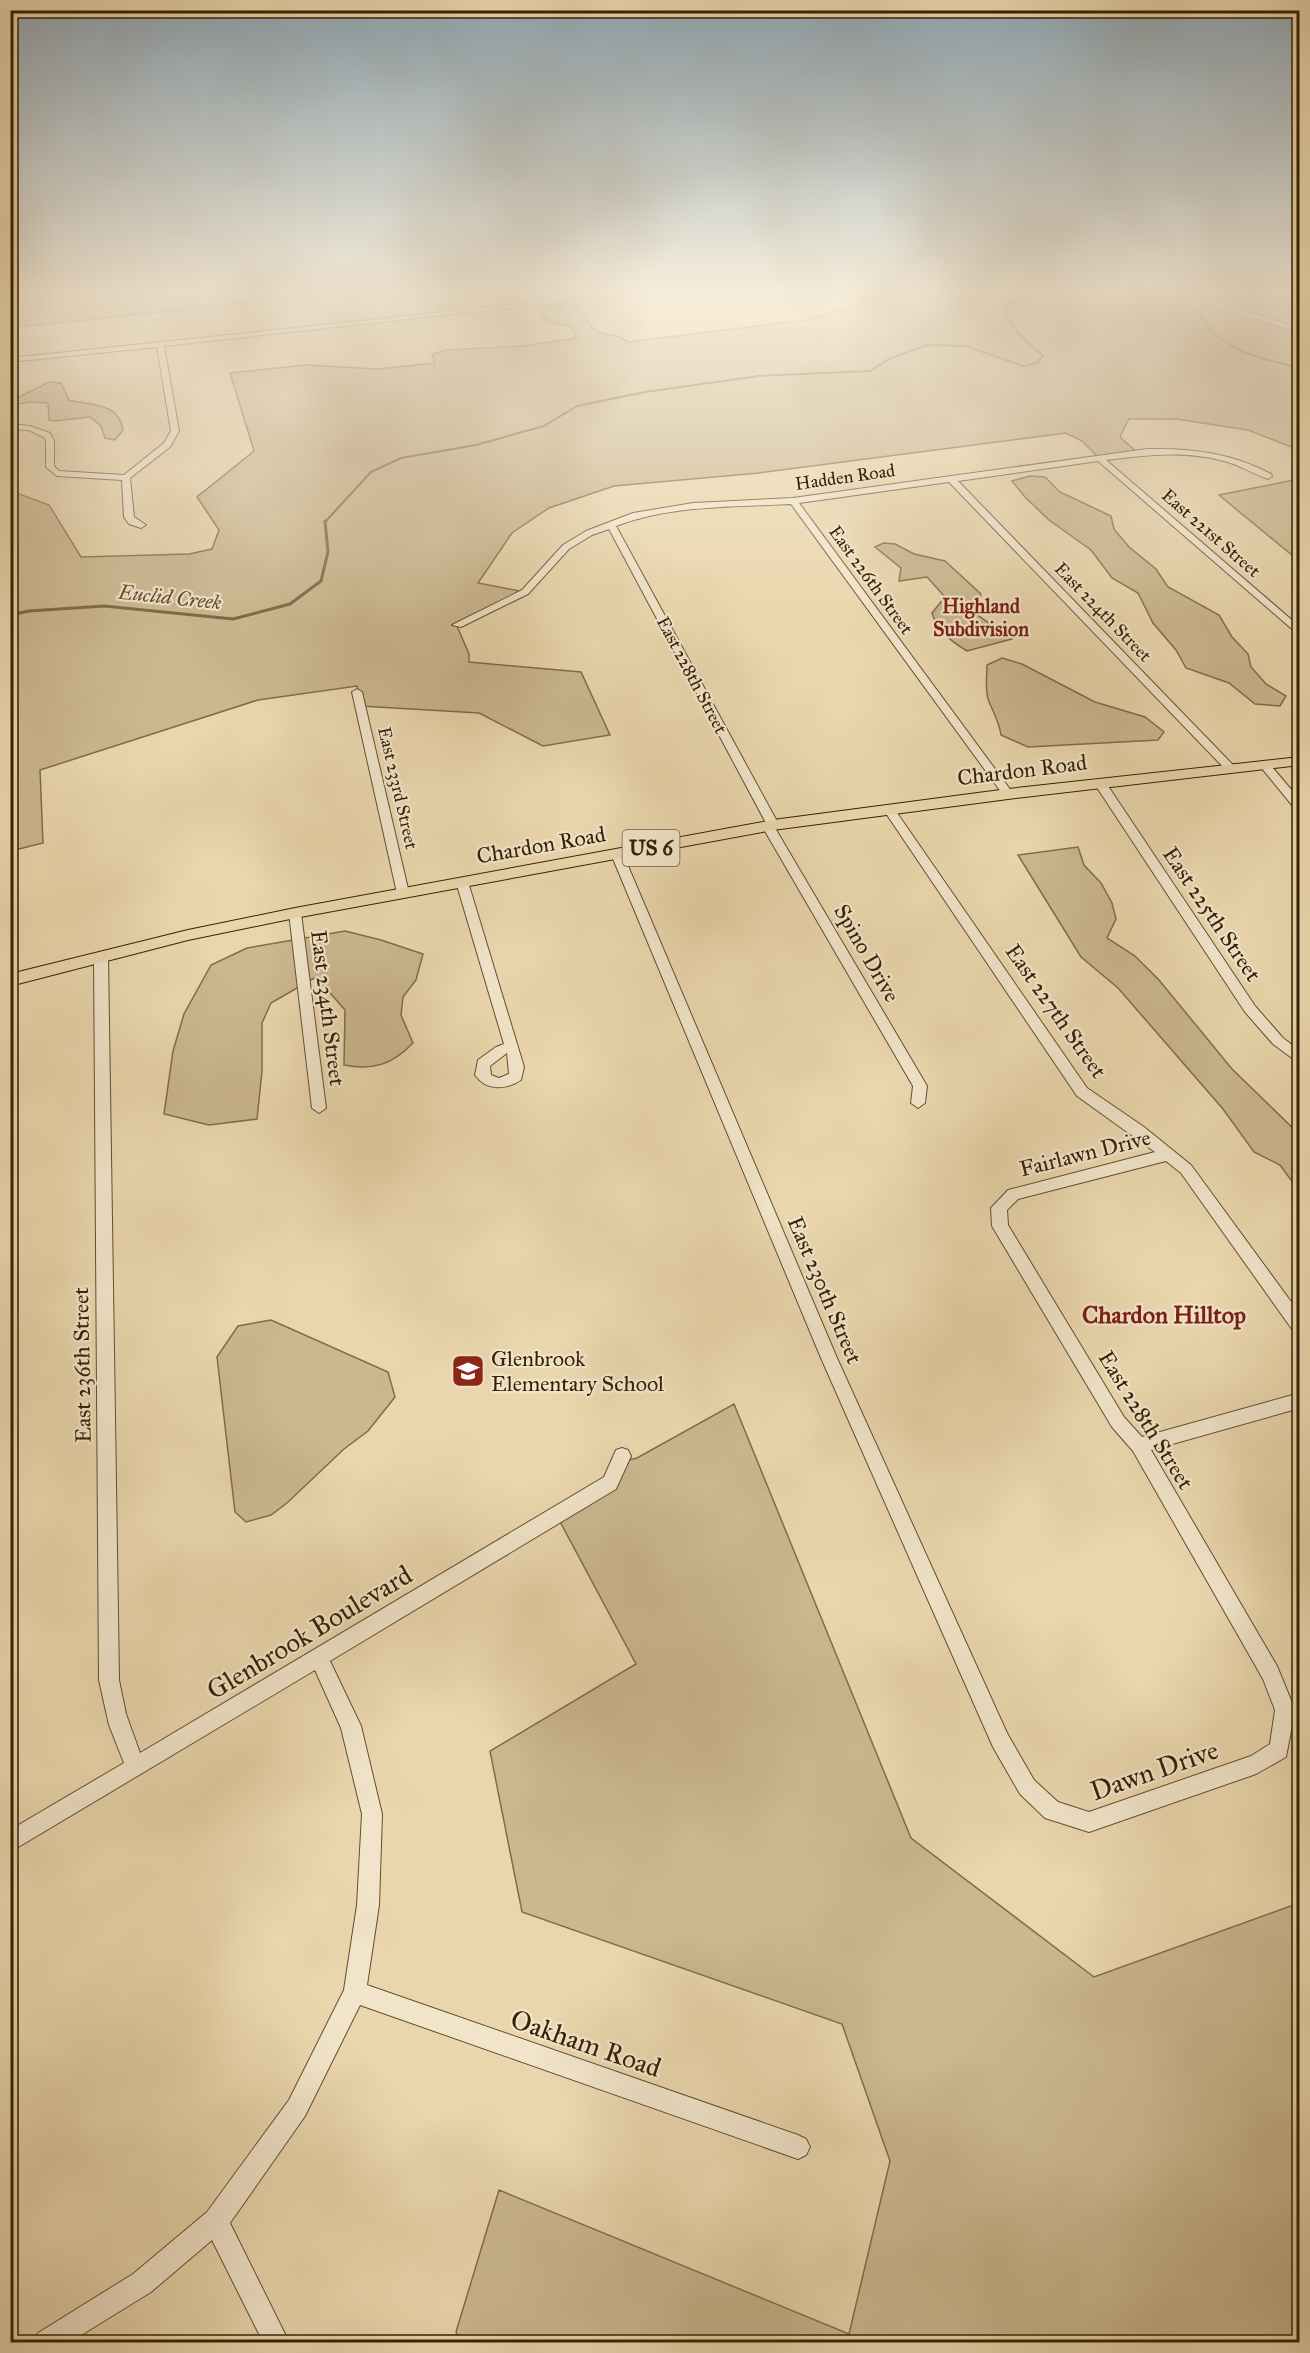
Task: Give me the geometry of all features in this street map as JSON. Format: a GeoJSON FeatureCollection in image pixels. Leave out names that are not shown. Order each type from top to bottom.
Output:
{"type":"FeatureCollection","features":[{"type":"Feature","properties":{"kind":"main road","name":"Chardon Road"},"geometry":{"type":"LineString","coordinates":[[10,980],[188,935],[295,913],[771,826],[889,809],[1299,760]]}},
{"type":"Feature","properties":{"kind":"street"},"geometry":{"type":"LineString","coordinates":[[141,525],[132,522],[129,517],[126,478],[135,468],[163,449],[174,434],[175,423],[171,402]]}},
{"type":"Feature","properties":{"kind":"street"},"geometry":{"type":"LineString","coordinates":[[10,426],[36,429],[50,439],[50,466],[53,471],[70,475],[126,478]]}},
{"type":"Feature","properties":{"kind":"street"},"geometry":{"type":"LineString","coordinates":[[10,435],[36,429]]}},
{"type":"Feature","properties":{"kind":"street","name":"Hadden Road"},"geometry":{"type":"LineString","coordinates":[[457,626],[525,592],[566,547],[589,533],[636,515],[693,506],[794,501],[1148,452],[1194,453],[1236,462],[1268,476]]}},
{"type":"Feature","properties":{"kind":"street","name":"East 221st Street"},"geometry":{"type":"LineString","coordinates":[[1100,459],[1299,633]]}},
{"type":"Feature","properties":{"kind":"street","name":"East 224th Street"},"geometry":{"type":"LineString","coordinates":[[951,479],[1230,768]]}},
{"type":"Feature","properties":{"kind":"street","name":"East 226th Street"},"geometry":{"type":"LineString","coordinates":[[794,501],[1008,795]]}},
{"type":"Feature","properties":{"kind":"street","name":"East 228th Street"},"geometry":{"type":"LineString","coordinates":[[611,524],[771,826]]}},
{"type":"Feature","properties":{"kind":"street","name":"East 233rd Street"},"geometry":{"type":"LineString","coordinates":[[357,692],[403,893]]}},
{"type":"Feature","properties":{"kind":"street"},"geometry":{"type":"LineString","coordinates":[[1264,764],[1299,808]]}},
{"type":"Feature","properties":{"kind":"street","name":"East 225th Street"},"geometry":{"type":"LineString","coordinates":[[1100,783],[1250,1009],[1278,1041],[1299,1059]]}},
{"type":"Feature","properties":{"kind":"street","name":"East 227th Street"},"geometry":{"type":"LineString","coordinates":[[889,809],[1082,1092],[1139,1131],[1185,1169],[1199,1185],[1299,1327]]}},
{"type":"Feature","properties":{"kind":"street","name":"Spino Drive"},"geometry":{"type":"LineString","coordinates":[[771,826],[920,1086],[918,1103]]}},
{"type":"Feature","properties":{"kind":"street","name":"East 230th Street"},"geometry":{"type":"LineString","coordinates":[[617,854],[829,1358],[1000,1740]]}},
{"type":"Feature","properties":{"kind":"street"},"geometry":{"type":"LineString","coordinates":[[462,882],[512,1047]]}},
{"type":"Feature","properties":{"kind":"street","name":"East 234th Street"},"geometry":{"type":"LineString","coordinates":[[295,913],[319,1108]]}},
{"type":"Feature","properties":{"kind":"street","name":"East 236th Street"},"geometry":{"type":"LineString","coordinates":[[101,957],[110,1680],[114,1712],[122,1737],[136,1767]]}},
{"type":"Feature","properties":{"kind":"street","name":"Fairlawn Drive"},"geometry":{"type":"LineString","coordinates":[[1013,1194],[1167,1155]]}},
{"type":"Feature","properties":{"kind":"street","name":"East 228th Street"},"geometry":{"type":"LineString","coordinates":[[1013,1194],[999,1208],[1000,1226],[1118,1422],[1139,1446],[1270,1673]]}},
{"type":"Feature","properties":{"kind":"street"},"geometry":{"type":"LineString","coordinates":[[1139,1446],[1297,1401]]}},
{"type":"Feature","properties":{"kind":"street","name":"Glenbrook Boulevard"},"geometry":{"type":"LineString","coordinates":[[10,1842],[610,1483],[622,1456]]}},
{"type":"Feature","properties":{"kind":"street"},"geometry":{"type":"LineString","coordinates":[[47,2343],[142,2283],[216,2221],[297,2108],[355,1992],[368,1905],[372,1814],[351,1726],[319,1658]]}},
{"type":"Feature","properties":{"kind":"street","name":"Dawn Drive"},"geometry":{"type":"LineString","coordinates":[[1000,1740],[1027,1787],[1052,1811],[1089,1822],[1256,1764],[1279,1750],[1285,1710],[1270,1673]]}},
{"type":"Feature","properties":{"kind":"street","name":"Oakham Road"},"geometry":{"type":"LineString","coordinates":[[355,1992],[798,2147]]}},
{"type":"Feature","properties":{"kind":"street"},"geometry":{"type":"LineString","coordinates":[[216,2221],[276,2343]]}},
{"type":"Feature","properties":{"kind":"shaded area"},"geometry":{"type":"Polygon","coordinates":[[[11,402],[78,402],[95,405],[116,414],[123,430],[115,440],[105,438],[101,426],[90,417],[54,421],[49,420],[48,403],[31,402],[11,405],[11,402]]]}},
{"type":"Feature","properties":{"kind":"shaded area"},"geometry":{"type":"Polygon","coordinates":[[[239,402],[1299,402],[1299,450],[1248,430],[1176,419],[1129,419],[1120,437],[1139,454],[1100,459],[1082,441],[1066,433],[759,473],[614,486],[549,508],[512,533],[478,583],[525,592],[457,626],[469,654],[469,662],[581,672],[610,735],[543,746],[479,713],[361,706],[357,686],[258,700],[40,770],[43,843],[11,851],[11,491],[49,505],[81,557],[189,554],[212,549],[219,530],[197,497],[254,451],[239,402]]]}},
{"type":"Feature","properties":{"kind":"shaded area"},"geometry":{"type":"Polygon","coordinates":[[[1030,476],[1045,477],[1060,492],[1111,516],[1114,529],[1129,547],[1156,569],[1168,587],[1219,615],[1232,637],[1248,654],[1251,667],[1266,684],[1286,696],[1280,706],[1255,704],[1229,683],[1186,668],[1176,650],[1153,623],[1138,593],[1112,578],[1091,550],[1049,520],[1012,481],[1030,476]]]}},
{"type":"Feature","properties":{"kind":"shaded area"},"geometry":{"type":"Polygon","coordinates":[[[1300,479],[1299,561],[1219,495],[1300,479]]]}},
{"type":"Feature","properties":{"kind":"shaded area"},"geometry":{"type":"Polygon","coordinates":[[[884,543],[895,544],[914,554],[945,561],[981,594],[973,612],[995,627],[1008,631],[1012,639],[967,651],[956,644],[941,631],[932,613],[945,597],[927,577],[899,581],[901,568],[875,547],[884,543]]]}},
{"type":"Feature","properties":{"kind":"shaded area"},"geometry":{"type":"Polygon","coordinates":[[[1002,658],[1022,664],[1095,702],[1145,717],[1164,732],[1158,740],[1028,747],[1001,735],[988,699],[986,682],[987,665],[1002,658]]]}},
{"type":"Feature","properties":{"kind":"shaded area"},"geometry":{"type":"Polygon","coordinates":[[[1078,847],[1084,865],[1101,883],[1112,903],[1116,919],[1107,938],[1135,956],[1159,980],[1232,1069],[1299,1134],[1299,1191],[1280,1165],[1254,1152],[1223,1109],[1118,988],[1081,957],[1018,855],[1078,847]]]}},
{"type":"Feature","properties":{"kind":"shaded area"},"geometry":{"type":"Polygon","coordinates":[[[345,931],[423,954],[416,980],[403,997],[401,1015],[413,1043],[398,1056],[382,1064],[364,1067],[344,1065],[345,1010],[316,977],[271,1003],[262,1023],[262,1071],[257,1119],[209,1125],[164,1114],[173,1051],[184,1014],[211,965],[247,948],[345,931]]]}},
{"type":"Feature","properties":{"kind":"shaded area"},"geometry":{"type":"Polygon","coordinates":[[[271,1320],[388,1372],[395,1397],[368,1431],[344,1449],[287,1503],[271,1515],[246,1522],[235,1512],[217,1357],[238,1326],[271,1320]]]}},
{"type":"Feature","properties":{"kind":"shaded area"},"geometry":{"type":"Polygon","coordinates":[[[734,1404],[911,1838],[1094,1977],[1299,1903],[1299,2342],[461,2342],[456,2332],[499,2190],[849,2334],[890,2161],[842,2024],[522,1912],[490,1751],[636,1664],[557,1516],[610,1483],[620,1462],[637,1458],[734,1404]]]}},
{"type":"Feature","properties":{"kind":"waterway","name":"Euclid Creek"},"geometry":{"type":"LineString","coordinates":[[325,522],[371,472],[401,458],[476,445],[544,426],[577,406],[597,402]]}},
{"type":"Feature","properties":{"kind":"waterway","name":"Euclid Creek"},"geometry":{"type":"LineString","coordinates":[[10,615],[29,611],[104,606],[233,619],[290,604],[321,581],[328,552],[325,522]]}},
{"type":"Feature","properties":{"kind":"waterway"},"geometry":{"type":"LineString","coordinates":[[10,596],[17,613]]}},
{"type":"Feature","properties":{"kind":"place","name":"Glenbrook Elementary School"},"geometry":{"type":"Point","coordinates":[468,1371]}},
{"type":"Feature","properties":{"kind":"district","name":"Highland Subdivision"},"geometry":{"type":"Point","coordinates":[981,618]}},
{"type":"Feature","properties":{"kind":"district","name":"Chardon Hilltop"},"geometry":{"type":"Point","coordinates":[1164,1315]}}]}
